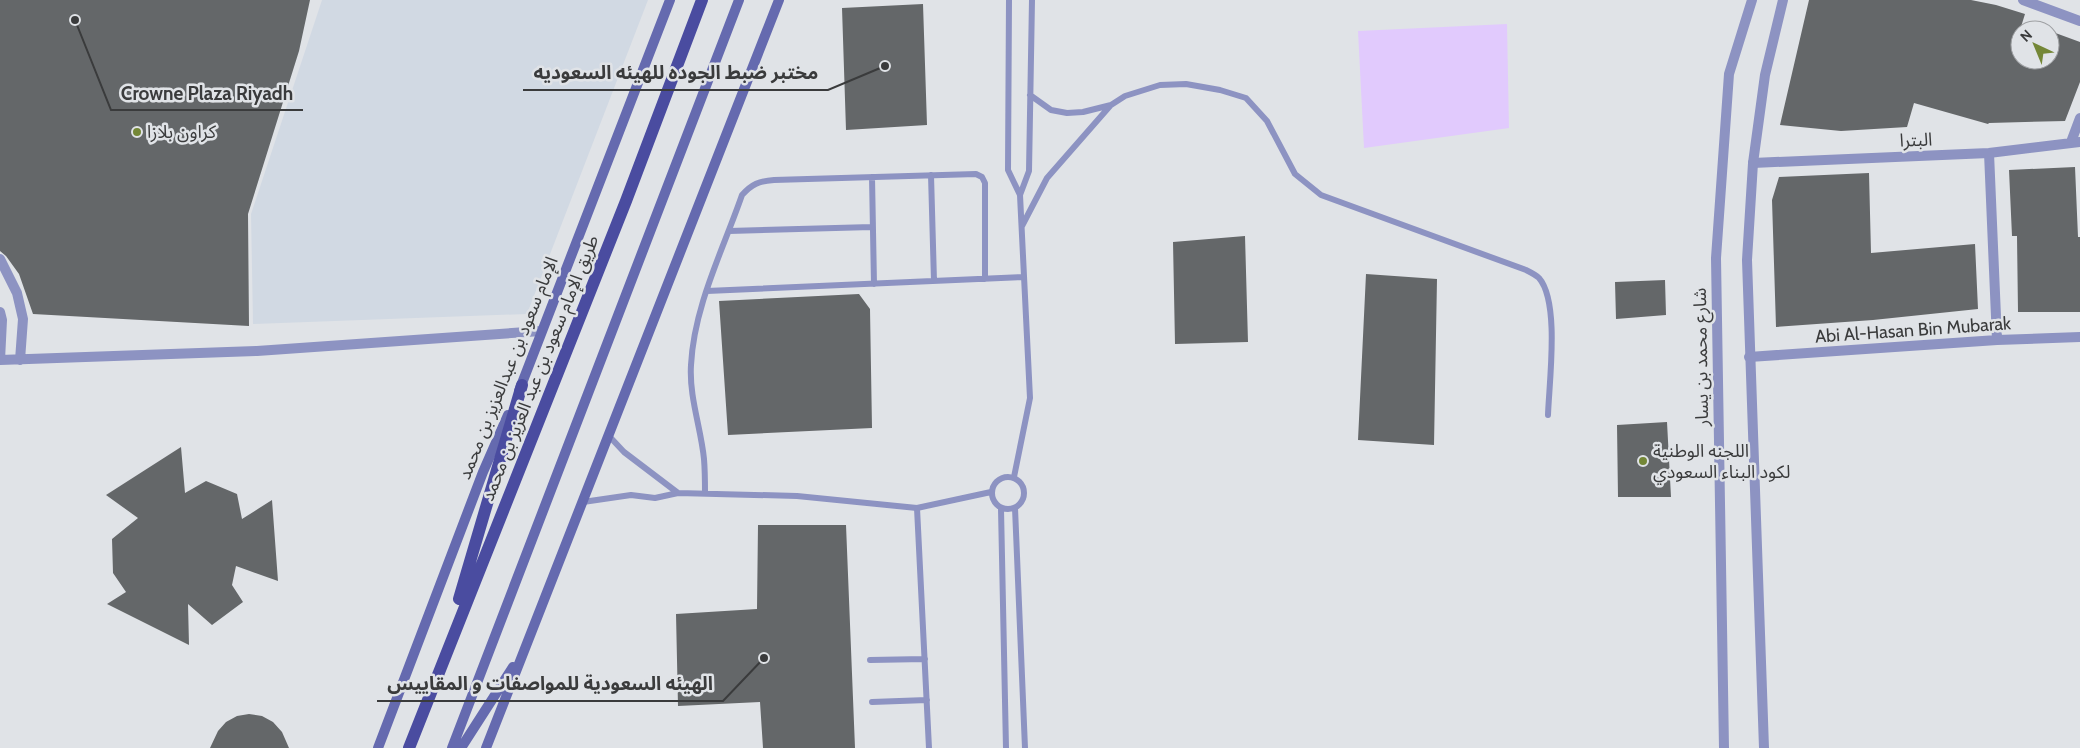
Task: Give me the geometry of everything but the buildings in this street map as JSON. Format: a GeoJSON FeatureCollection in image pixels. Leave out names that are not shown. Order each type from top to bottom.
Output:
{"type":"FeatureCollection","features":[{"type":"Feature","properties":{"kind":"main road","name":"الإمام سعود بن عبدالعزيز بن محمد"},"geometry":{"type":"LineString","coordinates":[[378,748],[483,472],[522,386],[541,331],[670,0]]}},
{"type":"Feature","properties":{"kind":"main road","name":"طريق الإمام سعود بن عبد العزيز بن محمد"},"geometry":{"type":"LineString","coordinates":[[409,748],[626,202],[702,0]]}},
{"type":"Feature","properties":{"kind":"main road"},"geometry":{"type":"LineString","coordinates":[[452,748],[739,0]]}},
{"type":"Feature","properties":{"kind":"main road"},"geometry":{"type":"LineString","coordinates":[[486,748],[584,502],[608,436],[779,0]]}},
{"type":"Feature","properties":{"kind":"main road"},"geometry":{"type":"LineString","coordinates":[[443,659],[471,555],[522,386]]}},
{"type":"Feature","properties":{"kind":"main road"},"geometry":{"type":"LineString","coordinates":[[461,748],[527,646]]}},
{"type":"Feature","properties":{"kind":"street","name":"شارع محمد بن يسار"},"geometry":{"type":"LineString","coordinates":[[1724,748],[1716,258],[1729,74],[1752,0]]}},
{"type":"Feature","properties":{"kind":"street"},"geometry":{"type":"LineString","coordinates":[[1764,748],[1747,260],[1753,163],[1765,75],[1783,0]]}},
{"type":"Feature","properties":{"kind":"street"},"geometry":{"type":"LineString","coordinates":[[2023,0],[2080,21]]}},
{"type":"Feature","properties":{"kind":"street"},"geometry":{"type":"LineString","coordinates":[[2075,142],[2080,118]]}},
{"type":"Feature","properties":{"kind":"street","name":"البترا"},"geometry":{"type":"LineString","coordinates":[[1753,163],[1989,153],[2075,142]]}},
{"type":"Feature","properties":{"kind":"street"},"geometry":{"type":"LineString","coordinates":[[1989,153],[1997,340]]}},
{"type":"Feature","properties":{"kind":"street"},"geometry":{"type":"LineString","coordinates":[[0,259],[17,293],[23,319],[20,360]]}},
{"type":"Feature","properties":{"kind":"street"},"geometry":{"type":"LineString","coordinates":[[0,312],[2,320],[0,360],[257,351],[541,331]]}},
{"type":"Feature","properties":{"kind":"street","name":"Abi Al-Hasan Bin Mubarak"},"geometry":{"type":"LineString","coordinates":[[1749,357],[1997,340],[2080,337]]}},
{"type":"Feature","properties":{"kind":"lane"},"geometry":{"type":"LineString","coordinates":[[1009,0],[1008,170],[1020,195],[1030,398],[1014,478]]}},
{"type":"Feature","properties":{"kind":"lane"},"geometry":{"type":"LineString","coordinates":[[1020,195],[1029,171],[1032,0]]}},
{"type":"Feature","properties":{"kind":"lane"},"geometry":{"type":"LineString","coordinates":[[1030,95],[1051,110],[1067,113],[1083,112],[1111,105],[1126,96],[1160,84],[1186,84],[1220,90],[1246,98],[1267,121],[1296,174],[1321,195],[1526,270],[1539,278],[1548,295],[1551,312],[1548,415]]}},
{"type":"Feature","properties":{"kind":"lane"},"geometry":{"type":"LineString","coordinates":[[1022,228],[1047,178],[1111,105]]}},
{"type":"Feature","properties":{"kind":"lane"},"geometry":{"type":"LineString","coordinates":[[705,494],[704,459],[693,398],[691,366],[694,333],[742,194],[750,186],[760,180],[976,174],[985,183],[985,279]]}},
{"type":"Feature","properties":{"kind":"lane"},"geometry":{"type":"LineString","coordinates":[[931,175],[934,281]]}},
{"type":"Feature","properties":{"kind":"lane"},"geometry":{"type":"LineString","coordinates":[[872,177],[874,284]]}},
{"type":"Feature","properties":{"kind":"lane"},"geometry":{"type":"LineString","coordinates":[[730,231],[872,227]]}},
{"type":"Feature","properties":{"kind":"lane"},"geometry":{"type":"LineString","coordinates":[[707,291],[1024,277]]}},
{"type":"Feature","properties":{"kind":"lane"},"geometry":{"type":"LineString","coordinates":[[608,436],[624,452],[678,492]]}},
{"type":"Feature","properties":{"kind":"lane"},"geometry":{"type":"LineString","coordinates":[[1004,477],[1014,478],[1022,484],[1025,495],[1020,504],[1015,508],[1011,510],[1001,509],[993,502],[991,492],[995,482],[1004,477]]}},
{"type":"Feature","properties":{"kind":"lane"},"geometry":{"type":"LineString","coordinates":[[584,502],[631,495],[655,498],[678,492],[797,496],[917,508],[991,492]]}},
{"type":"Feature","properties":{"kind":"lane"},"geometry":{"type":"LineString","coordinates":[[917,508],[929,748]]}},
{"type":"Feature","properties":{"kind":"lane"},"geometry":{"type":"LineString","coordinates":[[1015,508],[1025,748]]}},
{"type":"Feature","properties":{"kind":"lane"},"geometry":{"type":"LineString","coordinates":[[1001,509],[1006,748]]}},
{"type":"Feature","properties":{"kind":"lane"},"geometry":{"type":"LineString","coordinates":[[870,660],[925,659]]}},
{"type":"Feature","properties":{"kind":"lane"},"geometry":{"type":"LineString","coordinates":[[872,702],[927,700]]}},
{"type":"Feature","properties":{"kind":"shaded area"},"geometry":{"type":"Polygon","coordinates":[[[322,0],[648,0],[527,314],[253,324],[251,214],[322,0]]]}},
{"type":"Feature","properties":{"kind":"shaded area"},"geometry":{"type":"Polygon","coordinates":[[[1507,24],[1509,128],[1364,148],[1358,31],[1507,24]]]}},
{"type":"Feature","properties":{"kind":"place","name":"Crowne Plaza Riyadh"},"geometry":{"type":"Point","coordinates":[75,20]}},
{"type":"Feature","properties":{"kind":"place","name":"مختبر ضبط الجوده للهيئه السعوديه"},"geometry":{"type":"Point","coordinates":[885,66]}},
{"type":"Feature","properties":{"kind":"place","name":"كراون بلازا"},"geometry":{"type":"Point","coordinates":[137,132]}},
{"type":"Feature","properties":{"kind":"place","name":"اللجنه الوطنية لكود البناء السعودي"},"geometry":{"type":"Point","coordinates":[1643,461]}},
{"type":"Feature","properties":{"kind":"place","name":"الهيئه السعودية للمواصفات و المقاييس"},"geometry":{"type":"Point","coordinates":[764,658]}}]}
